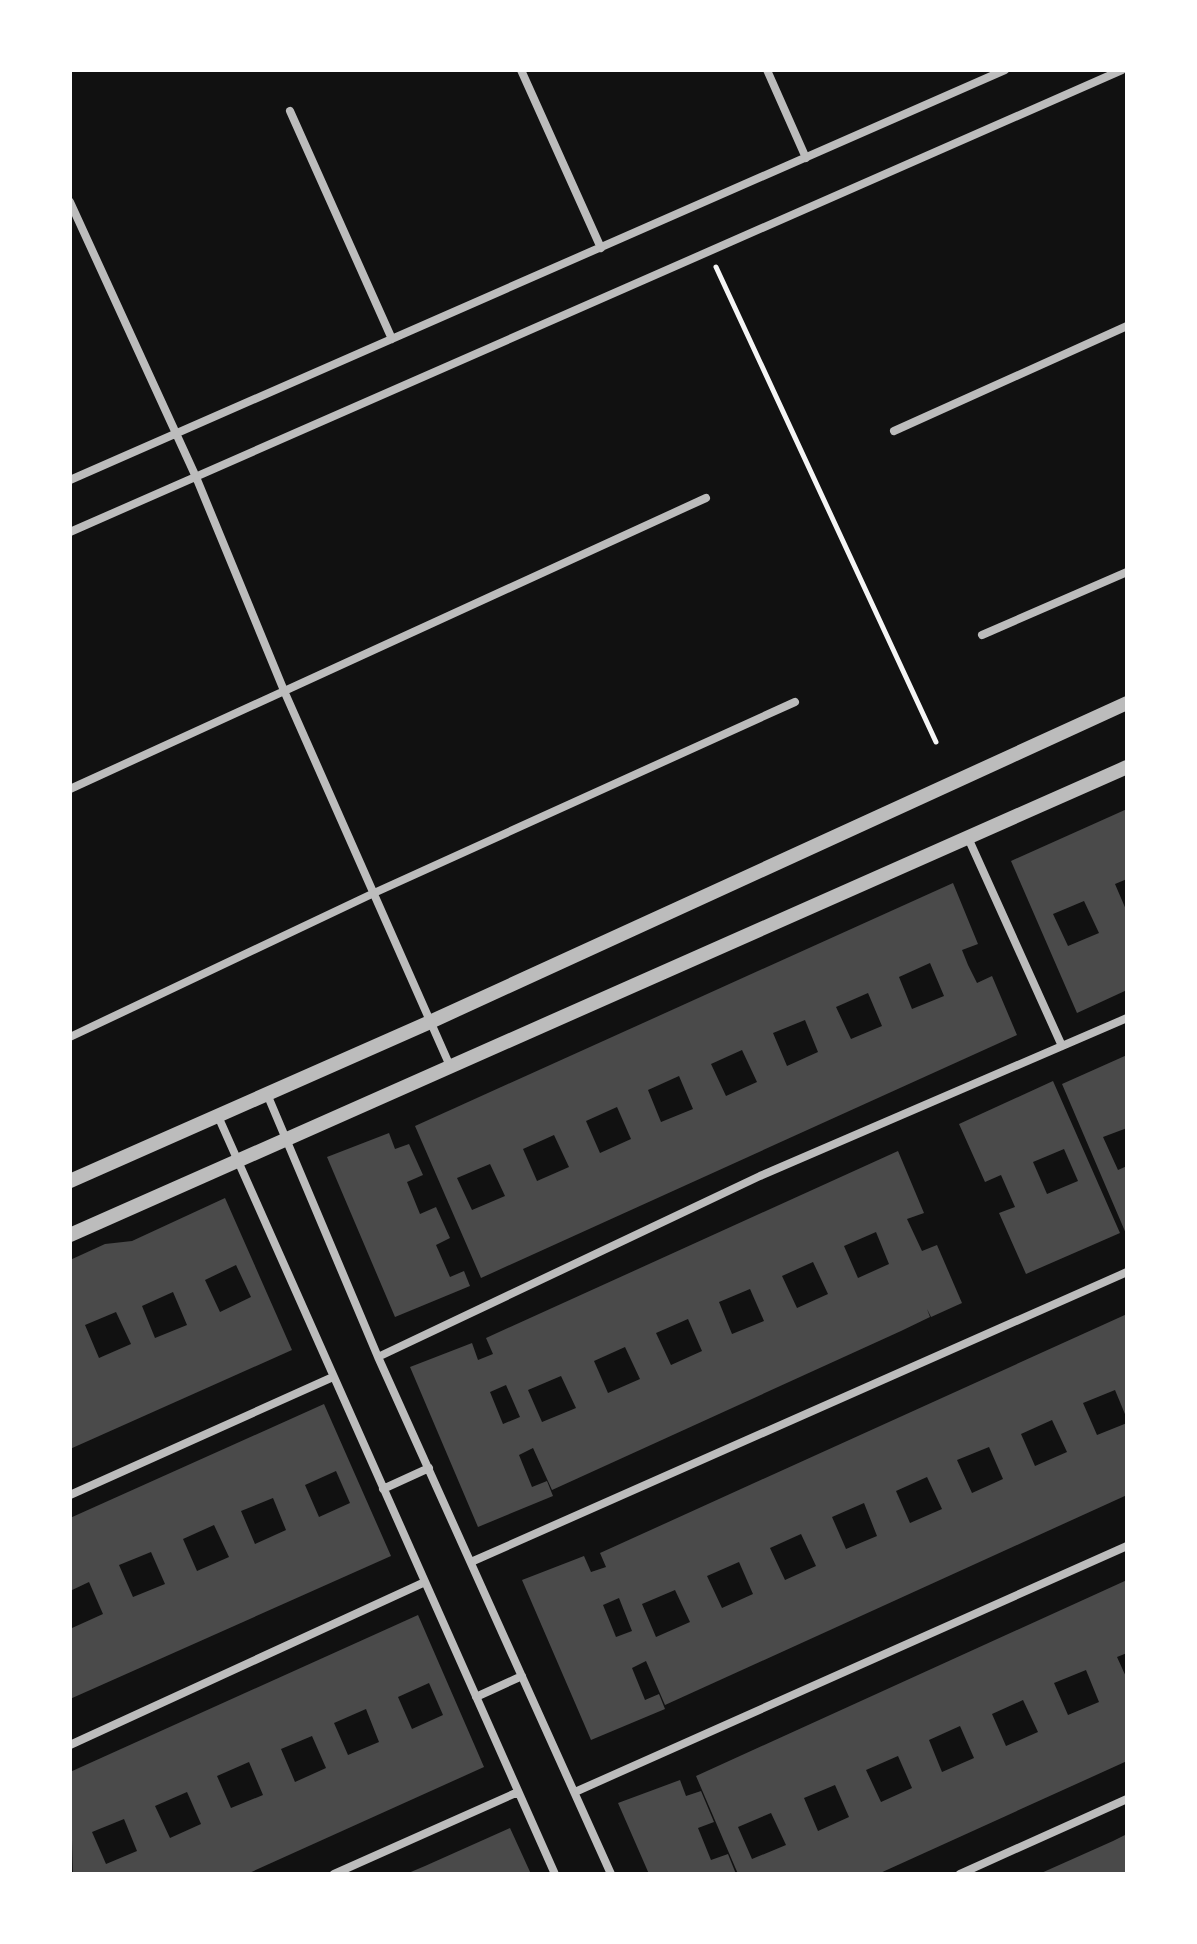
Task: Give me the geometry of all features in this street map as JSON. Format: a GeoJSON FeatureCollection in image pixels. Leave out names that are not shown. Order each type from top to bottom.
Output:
{"type":"FeatureCollection","features":[{"type":"Feature","properties":{"kind":"street"},"geometry":{"type":"LineString","coordinates":[[521,70],[601,248]]}},
{"type":"Feature","properties":{"kind":"street"},"geometry":{"type":"LineString","coordinates":[[767,70],[806,158]]}},
{"type":"Feature","properties":{"kind":"street"},"geometry":{"type":"LineString","coordinates":[[70,480],[1005,70]]}},
{"type":"Feature","properties":{"kind":"street"},"geometry":{"type":"LineString","coordinates":[[70,532],[1122,70]]}},
{"type":"Feature","properties":{"kind":"street"},"geometry":{"type":"LineString","coordinates":[[290,111],[392,339]]}},
{"type":"Feature","properties":{"kind":"street"},"geometry":{"type":"LineString","coordinates":[[70,202],[196,477],[285,693],[450,1066]]}},
{"type":"Feature","properties":{"kind":"street"},"geometry":{"type":"LineString","coordinates":[[894,431],[1127,326]]}},
{"type":"Feature","properties":{"kind":"street"},"geometry":{"type":"LineString","coordinates":[[70,789],[706,498]]}},
{"type":"Feature","properties":{"kind":"street"},"geometry":{"type":"LineString","coordinates":[[982,635],[1127,572]]}},
{"type":"Feature","properties":{"kind":"street"},"geometry":{"type":"LineString","coordinates":[[70,1037],[374,893],[795,702]]}},
{"type":"Feature","properties":{"kind":"street"},"geometry":{"type":"LineString","coordinates":[[70,1181],[430,1022],[1127,703]]}},
{"type":"Feature","properties":{"kind":"street"},"geometry":{"type":"LineString","coordinates":[[70,1235],[969,840],[1127,767]]}},
{"type":"Feature","properties":{"kind":"street"},"geometry":{"type":"LineString","coordinates":[[969,840],[1062,1046]]}},
{"type":"Feature","properties":{"kind":"street"},"geometry":{"type":"LineString","coordinates":[[378,1357],[760,1176],[1127,1018]]}},
{"type":"Feature","properties":{"kind":"street"},"geometry":{"type":"LineString","coordinates":[[267,1094],[378,1357],[611,1874]]}},
{"type":"Feature","properties":{"kind":"street"},"geometry":{"type":"LineString","coordinates":[[218,1116],[555,1874]]}},
{"type":"Feature","properties":{"kind":"street"},"geometry":{"type":"LineString","coordinates":[[471,1562],[1127,1272]]}},
{"type":"Feature","properties":{"kind":"street"},"geometry":{"type":"LineString","coordinates":[[70,1495],[333,1377]]}},
{"type":"Feature","properties":{"kind":"street"},"geometry":{"type":"LineString","coordinates":[[383,1489],[429,1468]]}},
{"type":"Feature","properties":{"kind":"street"},"geometry":{"type":"LineString","coordinates":[[575,1792],[1127,1546]]}},
{"type":"Feature","properties":{"kind":"street"},"geometry":{"type":"LineString","coordinates":[[70,1745],[425,1582]]}},
{"type":"Feature","properties":{"kind":"street"},"geometry":{"type":"LineString","coordinates":[[476,1697],[522,1676]]}},
{"type":"Feature","properties":{"kind":"street"},"geometry":{"type":"LineString","coordinates":[[334,1874],[518,1792]]}},
{"type":"Feature","properties":{"kind":"street"},"geometry":{"type":"LineString","coordinates":[[960,1874],[1127,1799]]}},
{"type":"Feature","properties":{"kind":"path"},"geometry":{"type":"LineString","coordinates":[[709,251],[936,742]]}},
{"type":"Feature","properties":{"kind":"building"},"geometry":{"type":"Polygon","coordinates":[[[1127,809],[1127,879],[1115,884],[1127,912],[1127,990],[1077,1013],[1011,861],[1127,809]],[[1084,901],[1053,914],[1068,946],[1099,933],[1084,901]]]}},
{"type":"Feature","properties":{"kind":"building"},"geometry":{"type":"Polygon","coordinates":[[[953,883],[978,944],[962,950],[968,965],[977,983],[992,976],[1017,1035],[481,1278],[415,1126],[953,883]],[[930,963],[899,977],[912,1009],[944,996],[930,963]],[[868,993],[836,1007],[851,1039],[882,1026],[868,993]],[[805,1020],[773,1033],[787,1066],[818,1052],[805,1020]],[[742,1050],[711,1064],[726,1096],[757,1082],[742,1050]],[[679,1076],[648,1090],[661,1122],[693,1109],[679,1076]],[[617,1107],[586,1121],[600,1153],[631,1139],[617,1107]],[[554,1135],[523,1149],[537,1181],[569,1167],[554,1135]],[[490,1164],[457,1178],[472,1210],[505,1196],[490,1164]]]}},
{"type":"Feature","properties":{"kind":"building"},"geometry":{"type":"Polygon","coordinates":[[[1127,1055],[1127,1128],[1103,1137],[1118,1170],[1127,1166],[1127,1236],[1062,1084],[1127,1055]]]}},
{"type":"Feature","properties":{"kind":"building"},"geometry":{"type":"Polygon","coordinates":[[[1053,1081],[1120,1233],[1026,1274],[999,1213],[1015,1207],[1001,1175],[985,1182],[959,1124],[1053,1081]],[[1064,1149],[1033,1162],[1047,1194],[1078,1181],[1064,1149]]]}},
{"type":"Feature","properties":{"kind":"building"},"geometry":{"type":"Polygon","coordinates":[[[389,1133],[395,1149],[409,1144],[423,1175],[407,1182],[420,1214],[436,1207],[450,1238],[436,1245],[450,1277],[464,1271],[470,1286],[395,1317],[327,1157],[389,1133]]]}},
{"type":"Feature","properties":{"kind":"building"},"geometry":{"type":"Polygon","coordinates":[[[898,1151],[924,1213],[907,1219],[922,1251],[937,1245],[962,1303],[931,1317],[927,1309],[930,1317],[901,1331],[552,1490],[533,1448],[519,1455],[532,1487],[547,1481],[553,1496],[478,1527],[410,1367],[472,1343],[478,1360],[493,1354],[486,1338],[898,1151]],[[876,1232],[844,1246],[858,1278],[889,1264],[876,1232]],[[813,1262],[782,1276],[797,1308],[828,1294],[813,1262]],[[750,1289],[719,1302],[732,1334],[764,1321],[750,1289]],[[688,1319],[656,1333],[671,1365],[702,1351],[688,1319]],[[625,1347],[594,1361],[608,1393],[640,1379],[625,1347]],[[561,1376],[528,1390],[542,1422],[576,1408],[561,1376]],[[506,1385],[490,1392],[503,1424],[520,1417],[506,1385]]]}},
{"type":"Feature","properties":{"kind":"building"},"geometry":{"type":"Polygon","coordinates":[[[225,1198],[292,1350],[70,1449],[70,1260],[105,1244],[132,1241],[225,1198]],[[236,1265],[205,1280],[220,1312],[251,1297],[236,1265]],[[173,1292],[142,1306],[155,1338],[187,1325],[173,1292]],[[116,1312],[85,1325],[99,1358],[131,1344],[116,1312]]]}},
{"type":"Feature","properties":{"kind":"building"},"geometry":{"type":"Polygon","coordinates":[[[1127,1314],[1127,1419],[1115,1390],[1083,1403],[1097,1435],[1127,1423],[1127,1495],[665,1705],[646,1661],[632,1668],[645,1700],[659,1694],[665,1709],[591,1740],[522,1580],[584,1556],[591,1572],[606,1567],[600,1553],[1127,1314]],[[1052,1420],[1021,1434],[1035,1466],[1067,1452],[1052,1420]],[[989,1447],[957,1460],[972,1493],[1003,1479],[989,1447]],[[927,1477],[896,1491],[910,1523],[942,1509],[927,1477]],[[864,1503],[832,1517],[846,1549],[877,1536],[864,1503]],[[801,1534],[770,1548],[785,1580],[816,1566],[801,1534]],[[739,1562],[707,1576],[722,1608],[753,1594],[739,1562]],[[675,1590],[642,1604],[656,1637],[690,1622],[675,1590]],[[619,1598],[603,1605],[616,1637],[632,1631],[619,1598]]]}},
{"type":"Feature","properties":{"kind":"building"},"geometry":{"type":"Polygon","coordinates":[[[324,1404],[391,1556],[70,1699],[70,1623],[72,1628],[103,1614],[89,1582],[70,1591],[70,1518],[324,1404]],[[336,1471],[305,1485],[319,1517],[350,1503],[336,1471]],[[273,1498],[241,1511],[255,1544],[286,1530],[273,1498]],[[214,1525],[183,1539],[197,1571],[229,1557],[214,1525]],[[151,1552],[119,1565],[133,1597],[165,1584],[151,1552]]]}},
{"type":"Feature","properties":{"kind":"building"},"geometry":{"type":"Polygon","coordinates":[[[1127,1580],[1127,1653],[1117,1657],[1127,1679],[1127,1761],[878,1874],[738,1874],[696,1776],[1127,1580]],[[1086,1670],[1054,1683],[1068,1715],[1099,1702],[1086,1670]],[[1023,1700],[992,1714],[1006,1746],[1038,1732],[1023,1700]],[[960,1726],[929,1740],[942,1772],[974,1758],[960,1726]],[[898,1756],[866,1770],[881,1802],[912,1788],[898,1756]],[[835,1785],[804,1798],[818,1831],[849,1817],[835,1785]],[[771,1813],[738,1827],[752,1859],[786,1845],[771,1813]]]}},
{"type":"Feature","properties":{"kind":"building"},"geometry":{"type":"Polygon","coordinates":[[[418,1615],[484,1767],[247,1874],[73,1874],[70,1772],[418,1615]],[[429,1683],[398,1697],[412,1729],[443,1715],[429,1683]],[[366,1709],[334,1723],[348,1755],[379,1742],[366,1709]],[[312,1736],[281,1749],[295,1782],[326,1768],[312,1736]],[[249,1762],[217,1776],[231,1808],[263,1795],[249,1762]],[[187,1792],[155,1806],[170,1838],[201,1824],[187,1792]],[[124,1819],[92,1832],[106,1864],[137,1851],[124,1819]]]}},
{"type":"Feature","properties":{"kind":"building"},"geometry":{"type":"Polygon","coordinates":[[[680,1780],[686,1796],[701,1791],[714,1822],[698,1828],[711,1860],[728,1854],[736,1874],[649,1874],[618,1803],[680,1780]]]}},
{"type":"Feature","properties":{"kind":"building"},"geometry":{"type":"Polygon","coordinates":[[[510,1828],[531,1874],[406,1874],[425,1866],[510,1828]]]}},
{"type":"Feature","properties":{"kind":"building"},"geometry":{"type":"Polygon","coordinates":[[[1127,1834],[1127,1874],[1039,1874],[1113,1841],[1127,1834]]]}}]}
